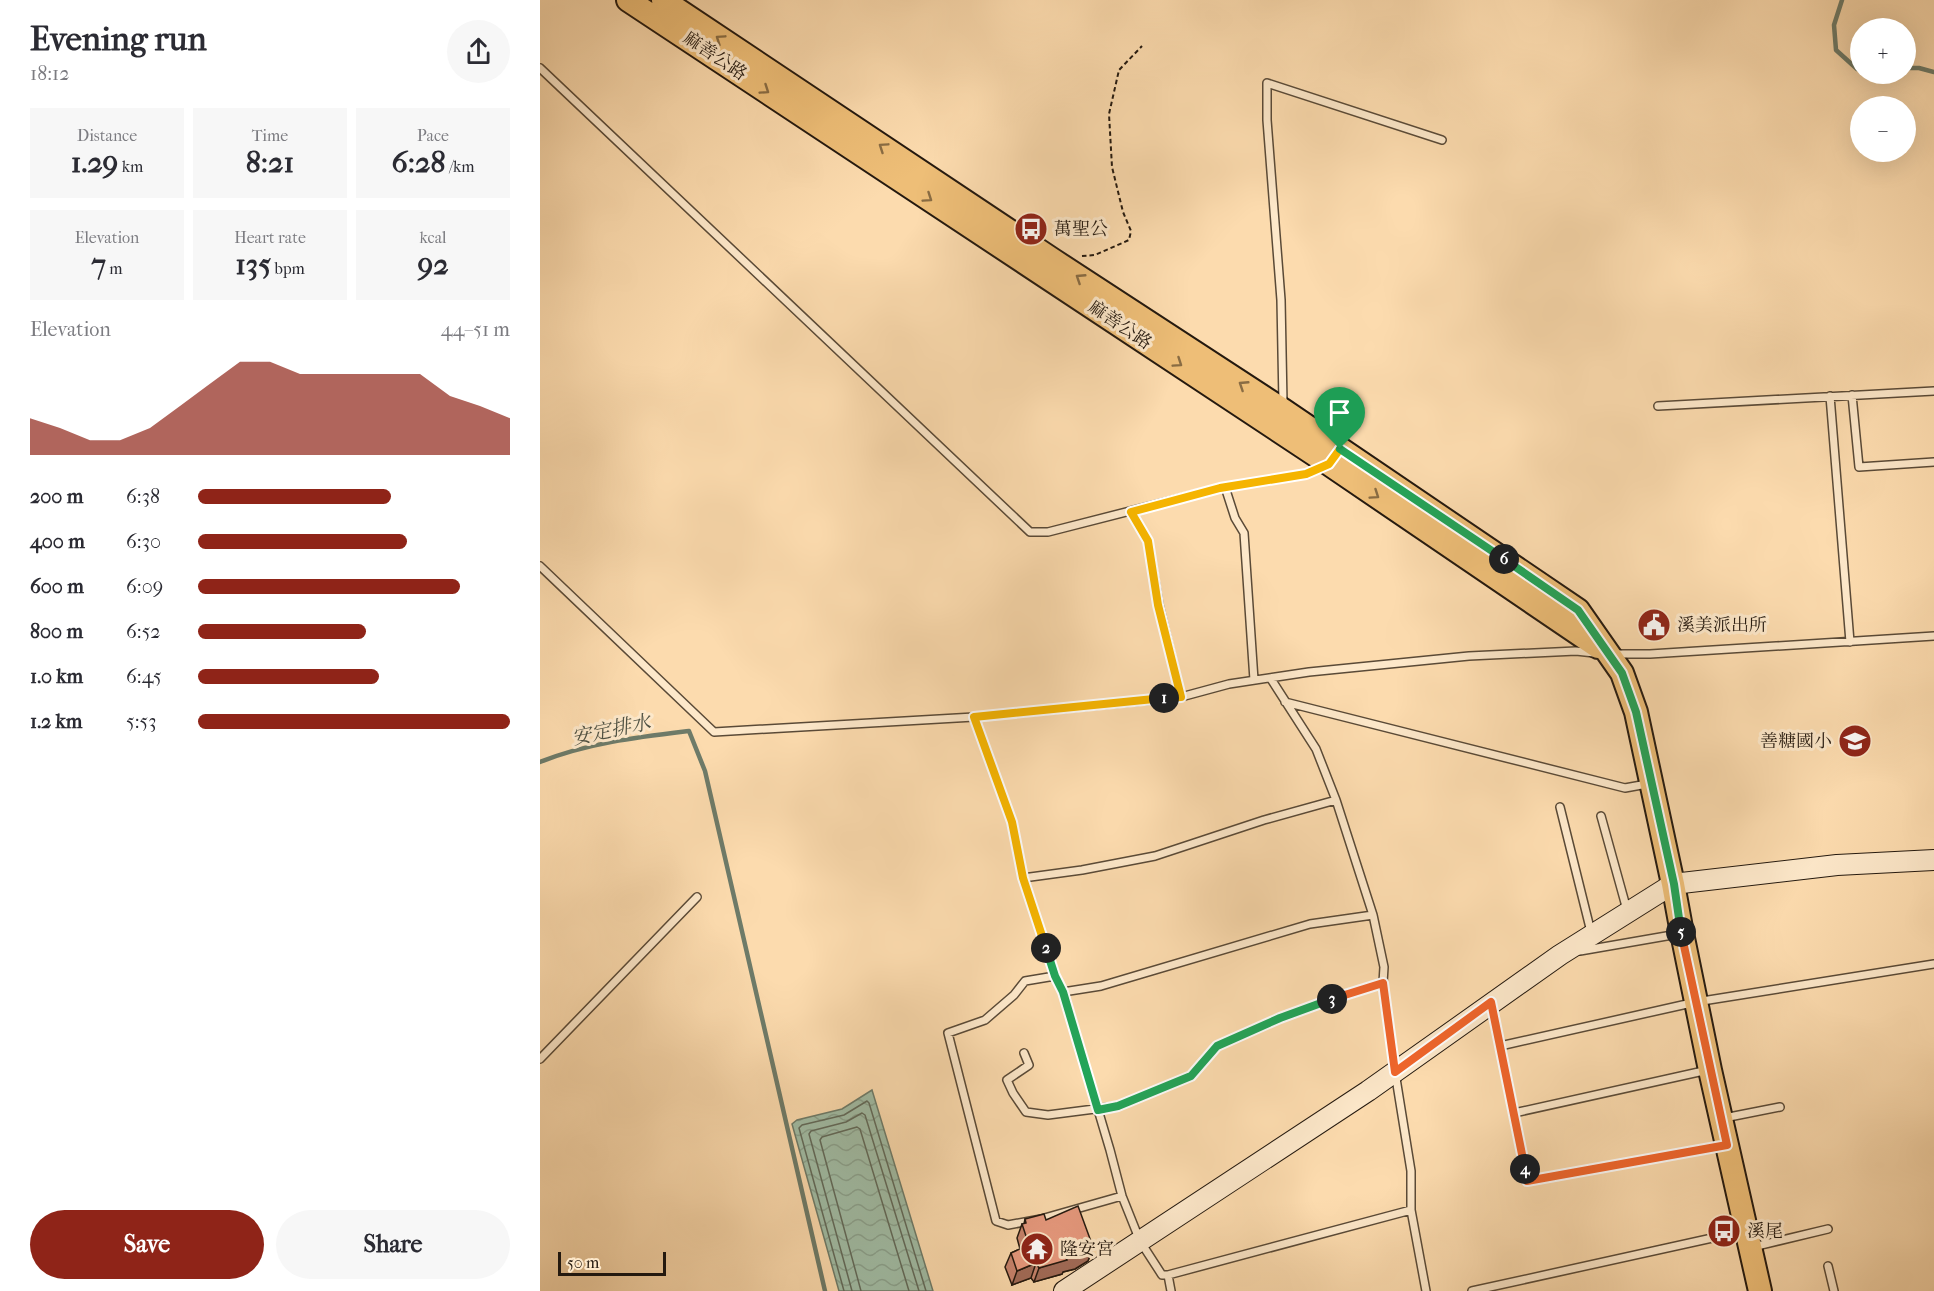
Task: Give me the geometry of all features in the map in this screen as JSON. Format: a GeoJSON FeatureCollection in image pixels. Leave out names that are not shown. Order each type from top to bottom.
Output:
{"type":"FeatureCollection","features":[{"type":"Feature","properties":{"kind":"main road","name":"麻善公路"},"geometry":{"type":"LineString","coordinates":[[628,0],[1334,456],[1578,610],[1622,673],[1631,697],[1674,884],[1710,1070],[1760,1291]]}},
{"type":"Feature","properties":{"kind":"main road","name":"麻善公路"},"geometry":{"type":"LineString","coordinates":[[663,0],[1283,410],[1334,456]]}},
{"type":"Feature","properties":{"kind":"street"},"geometry":{"type":"LineString","coordinates":[[1064,1291],[1395,1072],[1491,1002],[1591,934],[1674,884],[1837,865],[1934,860]]}},
{"type":"Feature","properties":{"kind":"lane"},"geometry":{"type":"LineString","coordinates":[[540,68],[1030,532],[1048,532],[1225,487],[1306,474],[1334,456]]}},
{"type":"Feature","properties":{"kind":"lane"},"geometry":{"type":"LineString","coordinates":[[1283,410],[1281,300],[1267,120],[1267,83],[1442,140]]}},
{"type":"Feature","properties":{"kind":"lane"},"geometry":{"type":"LineString","coordinates":[[1659,406],[1934,391]]}},
{"type":"Feature","properties":{"kind":"lane"},"geometry":{"type":"LineString","coordinates":[[1852,395],[1859,467],[1934,462]]}},
{"type":"Feature","properties":{"kind":"lane"},"geometry":{"type":"LineString","coordinates":[[1830,396],[1850,642]]}},
{"type":"Feature","properties":{"kind":"lane"},"geometry":{"type":"LineString","coordinates":[[1225,487],[1235,518],[1244,533],[1254,680]]}},
{"type":"Feature","properties":{"kind":"lane"},"geometry":{"type":"LineString","coordinates":[[1131,512],[1148,541],[1158,605],[1181,697]]}},
{"type":"Feature","properties":{"kind":"lane"},"geometry":{"type":"LineString","coordinates":[[540,566],[714,732],[974,717],[1181,697],[1206,689],[1309,672],[1469,656],[1576,651],[1650,654],[1934,636]]}},
{"type":"Feature","properties":{"kind":"lane"},"geometry":{"type":"LineString","coordinates":[[1271,679],[1316,749],[1336,800],[1372,915],[1384,967],[1383,983],[1411,1171],[1411,1210],[1426,1291]]}},
{"type":"Feature","properties":{"kind":"lane"},"geometry":{"type":"LineString","coordinates":[[1286,702],[1625,788],[1651,783]]}},
{"type":"Feature","properties":{"kind":"lane"},"geometry":{"type":"LineString","coordinates":[[974,717],[1012,822],[1023,878],[1055,976],[1063,992],[1122,1196],[1140,1241],[1162,1275],[1411,1210]]}},
{"type":"Feature","properties":{"kind":"lane"},"geometry":{"type":"LineString","coordinates":[[1023,878],[1082,870],[1155,856],[1264,820],[1336,800]]}},
{"type":"Feature","properties":{"kind":"lane"},"geometry":{"type":"LineString","coordinates":[[1560,807],[1591,934]]}},
{"type":"Feature","properties":{"kind":"lane"},"geometry":{"type":"LineString","coordinates":[[1601,816],[1627,913]]}},
{"type":"Feature","properties":{"kind":"lane"},"geometry":{"type":"LineString","coordinates":[[540,1059],[697,897]]}},
{"type":"Feature","properties":{"kind":"lane"},"geometry":{"type":"LineString","coordinates":[[1063,992],[1101,986],[1310,924],[1372,915]]}},
{"type":"Feature","properties":{"kind":"lane"},"geometry":{"type":"LineString","coordinates":[[1560,955],[1682,933]]}},
{"type":"Feature","properties":{"kind":"lane"},"geometry":{"type":"LineString","coordinates":[[1500,1046],[1696,1002],[1934,964]]}},
{"type":"Feature","properties":{"kind":"lane"},"geometry":{"type":"LineString","coordinates":[[1055,976],[1025,981],[1014,995],[985,1020],[948,1033],[996,1221],[1008,1226],[1122,1196]]}},
{"type":"Feature","properties":{"kind":"lane"},"geometry":{"type":"LineString","coordinates":[[1024,1053],[1029,1065],[1007,1080],[1012,1093],[1026,1112],[1047,1116],[1098,1110],[1118,1106],[1191,1076],[1217,1046],[1280,1018],[1383,983]]}},
{"type":"Feature","properties":{"kind":"lane"},"geometry":{"type":"LineString","coordinates":[[1491,1002],[1527,1181],[1727,1145]]}},
{"type":"Feature","properties":{"kind":"lane"},"geometry":{"type":"LineString","coordinates":[[1514,1113],[1710,1070]]}},
{"type":"Feature","properties":{"kind":"lane"},"geometry":{"type":"LineString","coordinates":[[1721,1118],[1780,1107]]}},
{"type":"Feature","properties":{"kind":"lane"},"geometry":{"type":"LineString","coordinates":[[1472,1291],[1748,1239],[1828,1229]]}},
{"type":"Feature","properties":{"kind":"lane"},"geometry":{"type":"LineString","coordinates":[[1828,1266],[1834,1291]]}},
{"type":"Feature","properties":{"kind":"lane"},"geometry":{"type":"LineString","coordinates":[[1168,1275],[1171,1291]]}},
{"type":"Feature","properties":{"kind":"path"},"geometry":{"type":"LineString","coordinates":[[1053,260],[1095,255],[1129,240],[1131,231],[1112,167],[1108,114],[1119,70],[1142,46]]}},
{"type":"Feature","properties":{"kind":"water"},"geometry":{"type":"Polygon","coordinates":[[[872,1090],[933,1291],[839,1291],[792,1124],[797,1120],[842,1109],[872,1090]]]}},
{"type":"Feature","properties":{"kind":"building"},"geometry":{"type":"Polygon","coordinates":[[[1078,1206],[1093,1247],[1080,1255],[1066,1258],[1067,1260],[1039,1268],[1036,1263],[1017,1271],[1011,1253],[1029,1245],[1022,1224],[1026,1223],[1025,1219],[1044,1214],[1046,1220],[1078,1206]]]}},
{"type":"Feature","properties":{"kind":"waterway"},"geometry":{"type":"LineString","coordinates":[[1842,0],[1834,25],[1836,50],[1850,63]]}},
{"type":"Feature","properties":{"kind":"waterway"},"geometry":{"type":"LineString","coordinates":[[1916,68],[1934,72]]}},
{"type":"Feature","properties":{"kind":"waterway","name":"安定排水"},"geometry":{"type":"LineString","coordinates":[[540,762],[595,745],[689,731],[705,771],[825,1291]]}},
{"type":"Feature","properties":{"kind":"place","name":"萬聖公"},"geometry":{"type":"Point","coordinates":[1031,229]}},
{"type":"Feature","properties":{"kind":"place","name":"溪美派出所"},"geometry":{"type":"Point","coordinates":[1654,625]}},
{"type":"Feature","properties":{"kind":"place","name":"善糖國小"},"geometry":{"type":"Point","coordinates":[1855,741]}},
{"type":"Feature","properties":{"kind":"place","name":"溪尾"},"geometry":{"type":"Point","coordinates":[1724,1231]}},
{"type":"Feature","properties":{"kind":"place","name":"隆安宮"},"geometry":{"type":"Point","coordinates":[1037,1249]}},
{"type":"Feature","properties":{"kind":"route"},"geometry":{"type":"LineString","coordinates":[[1340,449],[1578,610],[1622,673],[1636,712],[1674,884],[1682,933],[1727,1145],[1527,1181],[1491,1002],[1395,1072],[1383,983],[1280,1018],[1217,1046],[1191,1076],[1118,1106],[1098,1110],[1063,992],[1055,976],[1023,878],[1012,822],[974,717],[1181,697],[1158,605],[1148,541],[1131,512],[1220,488],[1306,474],[1329,464],[1340,449]]}}]}
